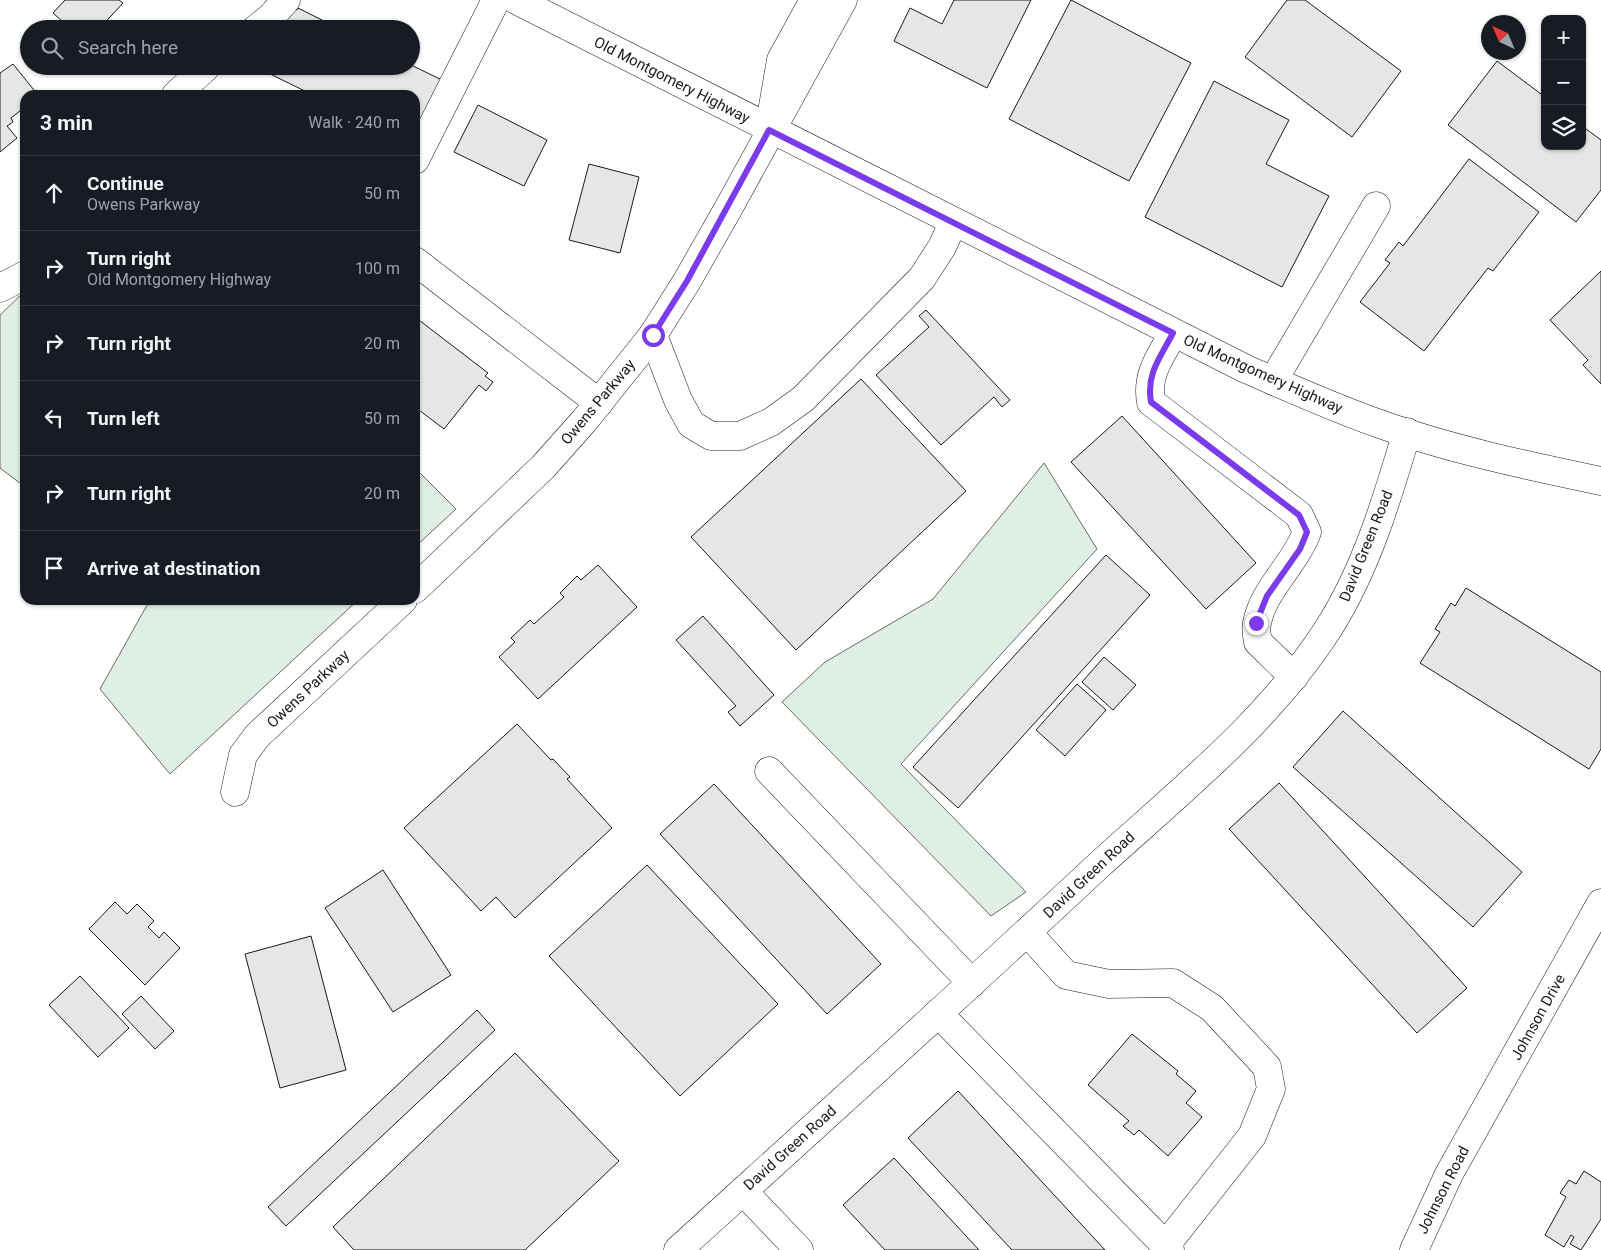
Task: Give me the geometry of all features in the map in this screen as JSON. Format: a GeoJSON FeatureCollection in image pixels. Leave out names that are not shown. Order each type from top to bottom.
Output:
{"type":"FeatureCollection","features":[{"type":"Feature","properties":{"kind":"street"},"geometry":{"type":"LineString","coordinates":[[267,20],[286,0]]}},
{"type":"Feature","properties":{"kind":"street"},"geometry":{"type":"LineString","coordinates":[[420,150],[496,0]]}},
{"type":"Feature","properties":{"kind":"street","name":"Old Montgomery Highway"},"geometry":{"type":"LineString","coordinates":[[516,0],[953,223],[1272,381],[1330,405],[1407,432],[1533,467],[1601,481]]}},
{"type":"Feature","properties":{"kind":"street"},"geometry":{"type":"LineString","coordinates":[[769,130],[781,60],[814,0]]}},
{"type":"Feature","properties":{"kind":"street","name":"Owens Parkway"},"geometry":{"type":"LineString","coordinates":[[420,584],[543,467],[599,403],[653,335],[692,273],[769,130],[843,0]]}},
{"type":"Feature","properties":{"kind":"street"},"geometry":{"type":"LineString","coordinates":[[181,90],[197,75]]}},
{"type":"Feature","properties":{"kind":"street"},"geometry":{"type":"LineString","coordinates":[[1272,381],[1376,206]]}},
{"type":"Feature","properties":{"kind":"street"},"geometry":{"type":"LineString","coordinates":[[653,335],[678,400],[691,424],[711,436],[740,436],[772,422],[803,399],[922,278],[942,247],[953,223]]}},
{"type":"Feature","properties":{"kind":"street"},"geometry":{"type":"LineString","coordinates":[[420,265],[599,403]]}},
{"type":"Feature","properties":{"kind":"street"},"geometry":{"type":"LineString","coordinates":[[0,288],[20,278]]}},
{"type":"Feature","properties":{"kind":"street"},"geometry":{"type":"LineString","coordinates":[[1173,333],[1150,377],[1151,402],[1299,515],[1307,532],[1300,549],[1267,596],[1256,623],[1258,642],[1294,678]]}},
{"type":"Feature","properties":{"kind":"street","name":"David Green Road"},"geometry":{"type":"LineString","coordinates":[[678,1250],[1028,932],[1217,757],[1294,678],[1350,593],[1368,548],[1407,432]]}},
{"type":"Feature","properties":{"kind":"street","name":"Owens Parkway"},"geometry":{"type":"LineString","coordinates":[[235,792],[244,755],[257,736],[398,605]]}},
{"type":"Feature","properties":{"kind":"street"},"geometry":{"type":"LineString","coordinates":[[769,771],[972,982]]}},
{"type":"Feature","properties":{"kind":"street","name":"Johnson Drive"},"geometry":{"type":"LineString","coordinates":[[1473,1130],[1601,903]]}},
{"type":"Feature","properties":{"kind":"street"},"geometry":{"type":"LineString","coordinates":[[938,1013],[1168,1248],[1252,1136],[1272,1089],[1266,1067],[1212,1008],[1173,983],[1109,984],[1066,975],[1028,932]]}},
{"type":"Feature","properties":{"kind":"street","name":"Johnson Road"},"geometry":{"type":"LineString","coordinates":[[1414,1250],[1445,1182],[1473,1130]]}},
{"type":"Feature","properties":{"kind":"street"},"geometry":{"type":"LineString","coordinates":[[743,1191],[799,1250]]}},
{"type":"Feature","properties":{"kind":"green space"},"geometry":{"type":"Polygon","coordinates":[[[20,296],[20,483],[0,468],[0,315],[20,296]]]}},
{"type":"Feature","properties":{"kind":"green space"},"geometry":{"type":"Polygon","coordinates":[[[1044,463],[1097,549],[901,764],[1026,892],[991,916],[782,702],[825,662],[933,599],[1044,463]]]}},
{"type":"Feature","properties":{"kind":"green space"},"geometry":{"type":"Polygon","coordinates":[[[420,473],[456,509],[420,542],[420,473]]]}},
{"type":"Feature","properties":{"kind":"green space"},"geometry":{"type":"Polygon","coordinates":[[[147,605],[353,605],[170,774],[100,689],[147,605]]]}},
{"type":"Feature","properties":{"kind":"building"},"geometry":{"type":"Polygon","coordinates":[[[65,0],[119,0],[123,3],[107,20],[61,20],[53,13],[65,0]]]}},
{"type":"Feature","properties":{"kind":"building"},"geometry":{"type":"Polygon","coordinates":[[[954,0],[1031,0],[987,88],[894,41],[910,8],[942,24],[954,0]]]}},
{"type":"Feature","properties":{"kind":"building"},"geometry":{"type":"Polygon","coordinates":[[[1071,0],[1191,63],[1129,181],[1009,119],[1071,0]]]}},
{"type":"Feature","properties":{"kind":"building"},"geometry":{"type":"Polygon","coordinates":[[[1287,0],[1305,0],[1401,71],[1352,137],[1245,57],[1287,0]]]}},
{"type":"Feature","properties":{"kind":"building"},"geometry":{"type":"Polygon","coordinates":[[[292,8],[297,10],[298,8],[322,20],[286,20],[292,8]]]}},
{"type":"Feature","properties":{"kind":"building"},"geometry":{"type":"Polygon","coordinates":[[[1497,61],[1541,94],[1541,150],[1586,150],[1586,129],[1601,140],[1601,190],[1576,222],[1448,125],[1497,61]]]}},
{"type":"Feature","properties":{"kind":"building"},"geometry":{"type":"Polygon","coordinates":[[[13,64],[34,90],[20,90],[20,111],[11,118],[13,122],[7,126],[17,138],[0,152],[0,73],[13,64]]]}},
{"type":"Feature","properties":{"kind":"building"},"geometry":{"type":"Polygon","coordinates":[[[420,69],[444,81],[420,127],[420,90],[303,90],[272,75],[420,75],[420,69]]]}},
{"type":"Feature","properties":{"kind":"building"},"geometry":{"type":"Polygon","coordinates":[[[1214,81],[1289,120],[1266,164],[1329,196],[1282,287],[1145,217],[1214,81]]]}},
{"type":"Feature","properties":{"kind":"building"},"geometry":{"type":"Polygon","coordinates":[[[478,105],[547,140],[524,186],[454,152],[478,105]]]}},
{"type":"Feature","properties":{"kind":"building"},"geometry":{"type":"Polygon","coordinates":[[[1469,159],[1539,212],[1493,271],[1488,268],[1424,351],[1360,302],[1390,263],[1385,260],[1399,242],[1403,246],[1469,159]]]}},
{"type":"Feature","properties":{"kind":"building"},"geometry":{"type":"Polygon","coordinates":[[[589,164],[639,177],[620,253],[569,240],[589,164]]]}},
{"type":"Feature","properties":{"kind":"building"},"geometry":{"type":"Polygon","coordinates":[[[1601,271],[1601,384],[1583,365],[1588,360],[1550,320],[1601,271]]]}},
{"type":"Feature","properties":{"kind":"building"},"geometry":{"type":"Polygon","coordinates":[[[926,310],[1010,400],[1002,407],[994,397],[941,445],[876,375],[929,327],[919,316],[926,310]]]}},
{"type":"Feature","properties":{"kind":"building"},"geometry":{"type":"Polygon","coordinates":[[[420,321],[488,373],[485,376],[493,382],[486,391],[479,385],[444,429],[420,411],[420,321]]]}},
{"type":"Feature","properties":{"kind":"building"},"geometry":{"type":"Polygon","coordinates":[[[861,379],[966,491],[796,650],[691,537],[861,379]]]}},
{"type":"Feature","properties":{"kind":"building"},"geometry":{"type":"Polygon","coordinates":[[[1122,416],[1256,563],[1206,609],[1071,462],[1122,416]]]}},
{"type":"Feature","properties":{"kind":"building"},"geometry":{"type":"Polygon","coordinates":[[[1106,555],[1150,595],[958,808],[913,767],[1106,555]]]}},
{"type":"Feature","properties":{"kind":"building"},"geometry":{"type":"Polygon","coordinates":[[[598,565],[637,607],[538,699],[499,657],[515,642],[511,638],[530,620],[534,624],[564,597],[560,593],[577,576],[581,580],[598,565]]]}},
{"type":"Feature","properties":{"kind":"building"},"geometry":{"type":"Polygon","coordinates":[[[1466,588],[1601,672],[1601,749],[1589,769],[1420,663],[1440,632],[1435,629],[1451,603],[1455,606],[1466,588]]]}},
{"type":"Feature","properties":{"kind":"building"},"geometry":{"type":"Polygon","coordinates":[[[703,616],[774,695],[740,726],[728,712],[736,706],[676,640],[703,616]]]}},
{"type":"Feature","properties":{"kind":"building"},"geometry":{"type":"Polygon","coordinates":[[[1104,657],[1136,685],[1113,710],[1082,682],[1104,657]]]}},
{"type":"Feature","properties":{"kind":"building"},"geometry":{"type":"Polygon","coordinates":[[[1077,684],[1106,710],[1065,756],[1036,730],[1077,684]]]}},
{"type":"Feature","properties":{"kind":"building"},"geometry":{"type":"Polygon","coordinates":[[[1343,711],[1522,872],[1473,927],[1293,767],[1343,711]]]}},
{"type":"Feature","properties":{"kind":"building"},"geometry":{"type":"Polygon","coordinates":[[[517,724],[570,777],[567,779],[612,828],[515,918],[496,897],[481,911],[404,828],[517,724]]]}},
{"type":"Feature","properties":{"kind":"building"},"geometry":{"type":"Polygon","coordinates":[[[1279,783],[1467,988],[1417,1033],[1229,829],[1279,783]]]}},
{"type":"Feature","properties":{"kind":"building"},"geometry":{"type":"Polygon","coordinates":[[[714,784],[881,964],[827,1014],[660,834],[714,784]]]}},
{"type":"Feature","properties":{"kind":"building"},"geometry":{"type":"Polygon","coordinates":[[[647,865],[778,1004],[680,1096],[549,956],[647,865]]]}},
{"type":"Feature","properties":{"kind":"building"},"geometry":{"type":"Polygon","coordinates":[[[383,870],[451,975],[393,1012],[325,908],[383,870]]]}},
{"type":"Feature","properties":{"kind":"building"},"geometry":{"type":"Polygon","coordinates":[[[115,902],[127,914],[137,904],[154,921],[148,927],[159,938],[164,932],[180,948],[145,985],[89,929],[115,902]]]}},
{"type":"Feature","properties":{"kind":"building"},"geometry":{"type":"Polygon","coordinates":[[[311,936],[346,1070],[280,1088],[245,954],[311,936]]]}},
{"type":"Feature","properties":{"kind":"building"},"geometry":{"type":"Polygon","coordinates":[[[80,976],[129,1028],[98,1057],[49,1005],[80,976]]]}},
{"type":"Feature","properties":{"kind":"building"},"geometry":{"type":"Polygon","coordinates":[[[141,996],[174,1031],[155,1049],[122,1014],[141,996]]]}},
{"type":"Feature","properties":{"kind":"building"},"geometry":{"type":"Polygon","coordinates":[[[477,1010],[495,1030],[286,1226],[268,1207],[477,1010]]]}},
{"type":"Feature","properties":{"kind":"building"},"geometry":{"type":"Polygon","coordinates":[[[1132,1034],[1178,1071],[1176,1074],[1196,1091],[1186,1103],[1202,1117],[1168,1156],[1139,1130],[1134,1135],[1123,1126],[1129,1121],[1088,1085],[1132,1034]]]}},
{"type":"Feature","properties":{"kind":"building"},"geometry":{"type":"Polygon","coordinates":[[[515,1053],[619,1161],[525,1250],[354,1250],[333,1227],[515,1053]]]}},
{"type":"Feature","properties":{"kind":"building"},"geometry":{"type":"Polygon","coordinates":[[[958,1091],[1105,1250],[1012,1250],[908,1138],[958,1091]]]}},
{"type":"Feature","properties":{"kind":"building"},"geometry":{"type":"Polygon","coordinates":[[[894,1158],[979,1250],[885,1250],[843,1205],[894,1158]]]}},
{"type":"Feature","properties":{"kind":"building"},"geometry":{"type":"Polygon","coordinates":[[[1584,1171],[1601,1182],[1601,1219],[1581,1250],[1570,1244],[1574,1237],[1571,1235],[1564,1247],[1545,1235],[1566,1197],[1560,1193],[1569,1180],[1576,1184],[1584,1171]]]}},
{"type":"Feature","properties":{"kind":"route"},"geometry":{"type":"LineString","coordinates":[[653,335],[687,281],[739,190],[769,130],[1173,333],[1150,377],[1151,402],[1299,515],[1307,532],[1300,549],[1267,596],[1256,623]]}}]}
